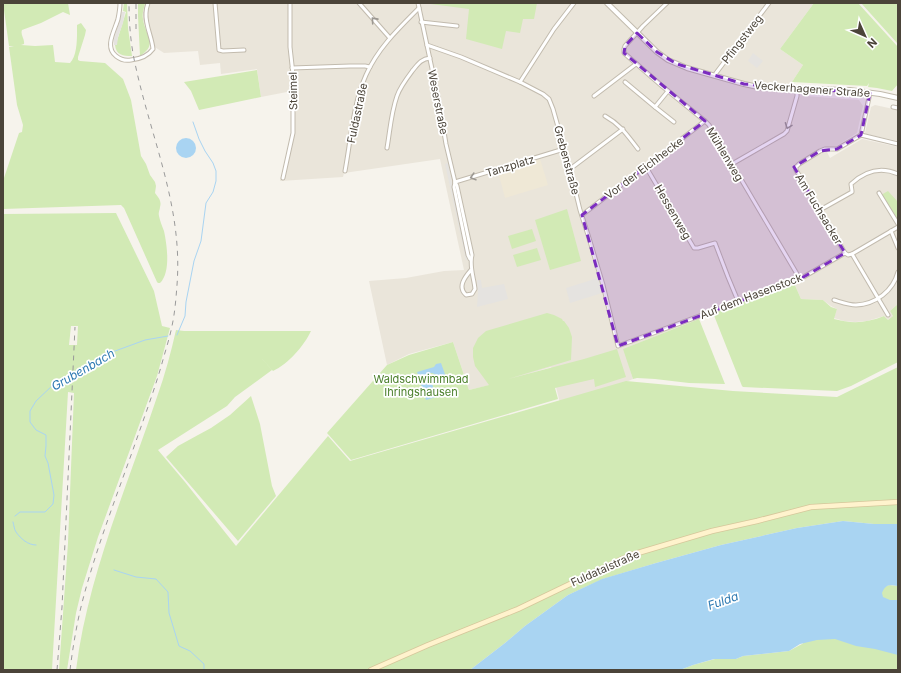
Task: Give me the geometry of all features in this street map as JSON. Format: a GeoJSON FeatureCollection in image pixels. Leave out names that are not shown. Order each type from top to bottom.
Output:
{"type":"FeatureCollection","features":[{"type":"Feature","properties":{"kind":"main road","name":"Fuldatalstraße"},"geometry":{"type":"LineString","coordinates":[[371,670],[428,645],[518,609],[631,555],[712,531],[811,507],[898,502]]}},
{"type":"Feature","properties":{"kind":"street"},"geometry":{"type":"LineString","coordinates":[[120,3],[118,17],[111,41],[111,48],[115,56],[125,60],[142,58],[148,55],[153,48],[146,22],[148,3]]}},
{"type":"Feature","properties":{"kind":"street"},"geometry":{"type":"LineString","coordinates":[[215,3],[218,50],[244,50]]}},
{"type":"Feature","properties":{"kind":"street","name":"Steimel"},"geometry":{"type":"LineString","coordinates":[[283,178],[293,133],[290,3]]}},
{"type":"Feature","properties":{"kind":"street"},"geometry":{"type":"LineString","coordinates":[[359,3],[390,37]]}},
{"type":"Feature","properties":{"kind":"street"},"geometry":{"type":"LineString","coordinates":[[418,3],[419,8]]}},
{"type":"Feature","properties":{"kind":"street"},"geometry":{"type":"LineString","coordinates":[[520,82],[554,29],[574,3]]}},
{"type":"Feature","properties":{"kind":"street","name":"Veckerhagener Straße"},"geometry":{"type":"LineString","coordinates":[[607,3],[657,52],[668,60],[687,68],[763,88],[850,90],[898,98]]}},
{"type":"Feature","properties":{"kind":"street"},"geometry":{"type":"LineString","coordinates":[[637,33],[667,3]]}},
{"type":"Feature","properties":{"kind":"street","name":"Pfingstweg"},"geometry":{"type":"LineString","coordinates":[[715,76],[769,3]]}},
{"type":"Feature","properties":{"kind":"street","name":"Fuldastraße"},"geometry":{"type":"LineString","coordinates":[[345,171],[357,103],[363,81],[370,67],[390,37],[419,8]]}},
{"type":"Feature","properties":{"kind":"street","name":"Weserstraße"},"geometry":{"type":"LineString","coordinates":[[419,8],[445,139],[472,255],[471,270],[475,290],[469,295],[465,294],[462,288],[462,282],[471,270]]}},
{"type":"Feature","properties":{"kind":"street"},"geometry":{"type":"LineString","coordinates":[[421,22],[457,26]]}},
{"type":"Feature","properties":{"kind":"street","name":"Mühlenweg"},"geometry":{"type":"LineString","coordinates":[[637,33],[625,46],[624,53],[706,121],[800,278]]}},
{"type":"Feature","properties":{"kind":"street","name":"Grebenstraße"},"geometry":{"type":"LineString","coordinates":[[427,45],[520,82],[543,94],[549,99],[553,108],[599,272],[618,346]]}},
{"type":"Feature","properties":{"kind":"street"},"geometry":{"type":"LineString","coordinates":[[387,148],[397,96],[403,84],[420,61],[425,58],[430,58]]}},
{"type":"Feature","properties":{"kind":"street"},"geometry":{"type":"LineString","coordinates":[[594,96],[636,64]]}},
{"type":"Feature","properties":{"kind":"street"},"geometry":{"type":"LineString","coordinates":[[292,68],[350,66],[370,67]]}},
{"type":"Feature","properties":{"kind":"street"},"geometry":{"type":"LineString","coordinates":[[625,82],[674,122]]}},
{"type":"Feature","properties":{"kind":"street"},"geometry":{"type":"LineString","coordinates":[[732,164],[784,134],[787,130],[797,96],[797,88]]}},
{"type":"Feature","properties":{"kind":"street"},"geometry":{"type":"LineString","coordinates":[[655,107],[668,91]]}},
{"type":"Feature","properties":{"kind":"street"},"geometry":{"type":"LineString","coordinates":[[870,93],[861,135],[898,144]]}},
{"type":"Feature","properties":{"kind":"street"},"geometry":{"type":"LineString","coordinates":[[893,107],[898,108]]}},
{"type":"Feature","properties":{"kind":"street"},"geometry":{"type":"LineString","coordinates":[[605,116],[614,121],[623,129],[638,149]]}},
{"type":"Feature","properties":{"kind":"street","name":"Vor der Eichhecke"},"geometry":{"type":"LineString","coordinates":[[582,215],[706,121]]}},
{"type":"Feature","properties":{"kind":"street"},"geometry":{"type":"LineString","coordinates":[[570,169],[623,129]]}},
{"type":"Feature","properties":{"kind":"street","name":"Am Fuchsacker"},"geometry":{"type":"LineString","coordinates":[[845,253],[796,170],[797,166],[820,151],[826,149],[837,149],[861,135]]}},
{"type":"Feature","properties":{"kind":"street","name":"Tanzplatz"},"geometry":{"type":"LineString","coordinates":[[455,182],[564,149]]}},
{"type":"Feature","properties":{"kind":"street","name":"Hessenweg"},"geometry":{"type":"LineString","coordinates":[[646,166],[694,248],[715,243],[738,301]]}},
{"type":"Feature","properties":{"kind":"street"},"geometry":{"type":"LineString","coordinates":[[820,210],[852,192],[850,184],[871,171],[883,170],[898,174]]}},
{"type":"Feature","properties":{"kind":"street"},"geometry":{"type":"LineString","coordinates":[[845,253],[848,255],[852,254],[891,232],[898,226],[879,193]]}},
{"type":"Feature","properties":{"kind":"street"},"geometry":{"type":"LineString","coordinates":[[891,232],[898,248]]}},
{"type":"Feature","properties":{"kind":"street","name":"Auf dem Hasenstock"},"geometry":{"type":"LineString","coordinates":[[618,346],[800,278],[845,253]]}},
{"type":"Feature","properties":{"kind":"street"},"geometry":{"type":"LineString","coordinates":[[852,254],[888,315]]}},
{"type":"Feature","properties":{"kind":"street"},"geometry":{"type":"LineString","coordinates":[[834,300],[855,305],[870,302],[886,293],[896,278],[898,272]]}},
{"type":"Feature","properties":{"kind":"highlighted area"},"geometry":{"type":"Polygon","coordinates":[[[637,33],[657,52],[677,64],[744,84],[870,93],[861,135],[837,149],[820,151],[794,167],[845,253],[800,279],[618,346],[582,215],[705,121],[624,53],[625,46],[637,33]]]}},
{"type":"Feature","properties":{"kind":"shaded area"},"geometry":{"type":"Polygon","coordinates":[[[145,3],[814,3],[780,49],[803,65],[792,82],[791,93],[805,96],[859,100],[863,106],[857,133],[827,152],[830,158],[862,139],[898,147],[898,304],[890,311],[893,316],[888,320],[884,316],[867,321],[844,321],[834,318],[837,309],[823,300],[801,299],[794,283],[624,349],[633,379],[602,392],[560,403],[551,367],[469,390],[453,342],[409,354],[387,365],[369,281],[406,278],[444,271],[464,270],[440,159],[344,173],[343,177],[280,181],[291,136],[292,91],[261,97],[257,69],[221,74],[220,63],[200,65],[198,51],[164,53],[150,44],[143,20],[145,3]]]}},
{"type":"Feature","properties":{"kind":"shaded area"},"geometry":{"type":"Polygon","coordinates":[[[122,12],[125,12],[123,23],[117,45],[114,45],[114,39],[122,12]]]}},
{"type":"Feature","properties":{"kind":"shaded area"},"geometry":{"type":"Polygon","coordinates":[[[753,53],[763,61],[757,68],[748,61],[753,53]]]}},
{"type":"Feature","properties":{"kind":"shaded area"},"geometry":{"type":"Polygon","coordinates":[[[875,105],[898,110],[898,141],[865,133],[871,107],[875,105]]]}},
{"type":"Feature","properties":{"kind":"shaded area"},"geometry":{"type":"Polygon","coordinates":[[[540,159],[548,185],[505,198],[498,171],[540,159]]]}},
{"type":"Feature","properties":{"kind":"shaded area"},"geometry":{"type":"Polygon","coordinates":[[[448,163],[468,259],[466,260],[445,164],[448,163]]]}},
{"type":"Feature","properties":{"kind":"shaded area"},"geometry":{"type":"Polygon","coordinates":[[[598,278],[602,293],[570,303],[566,288],[598,278]]]}},
{"type":"Feature","properties":{"kind":"shaded area"},"geometry":{"type":"Polygon","coordinates":[[[477,280],[481,280],[482,288],[504,284],[508,299],[477,307],[477,280]]]}},
{"type":"Feature","properties":{"kind":"green space"},"geometry":{"type":"Polygon","coordinates":[[[3,3],[68,3],[70,15],[63,12],[41,23],[22,30],[24,44],[21,45],[53,45],[55,62],[70,63],[76,50],[77,25],[81,23],[86,30],[78,60],[105,63],[123,79],[131,100],[141,156],[155,182],[155,193],[160,203],[159,215],[165,237],[167,265],[166,272],[160,283],[157,282],[124,208],[121,205],[3,209],[3,181],[19,133],[22,132],[23,125],[17,105],[9,47],[14,46],[9,46],[3,3]]]}},
{"type":"Feature","properties":{"kind":"green space"},"geometry":{"type":"Polygon","coordinates":[[[124,3],[127,3],[128,28],[132,56],[126,56],[118,53],[115,45],[117,45],[126,12],[123,11],[124,3]]]}},
{"type":"Feature","properties":{"kind":"green space"},"geometry":{"type":"Polygon","coordinates":[[[138,3],[145,3],[143,19],[150,43],[146,52],[140,56],[138,16],[138,3]]]}},
{"type":"Feature","properties":{"kind":"green space"},"geometry":{"type":"Polygon","coordinates":[[[423,3],[537,3],[534,19],[523,19],[520,33],[506,31],[502,49],[466,39],[469,9],[423,3]]]}},
{"type":"Feature","properties":{"kind":"green space"},"geometry":{"type":"Polygon","coordinates":[[[814,3],[858,3],[898,47],[898,84],[892,91],[868,87],[869,83],[867,86],[792,82],[803,65],[780,49],[814,3]]]}},
{"type":"Feature","properties":{"kind":"green space"},"geometry":{"type":"Polygon","coordinates":[[[861,3],[898,3],[898,44],[897,43],[861,3]]]}},
{"type":"Feature","properties":{"kind":"green space"},"geometry":{"type":"Polygon","coordinates":[[[257,70],[261,97],[199,110],[191,91],[184,82],[257,70]]]}},
{"type":"Feature","properties":{"kind":"green space"},"geometry":{"type":"Polygon","coordinates":[[[888,191],[898,202],[898,222],[881,195],[888,191]]]}},
{"type":"Feature","properties":{"kind":"green space"},"geometry":{"type":"Polygon","coordinates":[[[567,209],[581,261],[550,270],[535,220],[567,209]]]}},
{"type":"Feature","properties":{"kind":"green space"},"geometry":{"type":"Polygon","coordinates":[[[116,213],[154,291],[162,326],[170,328],[157,376],[98,537],[82,588],[76,613],[67,670],[59,670],[68,543],[74,393],[68,392],[52,670],[3,670],[3,214],[116,213]],[[71,326],[69,345],[77,345],[78,326],[71,326]]]}},
{"type":"Feature","properties":{"kind":"green space"},"geometry":{"type":"Polygon","coordinates":[[[532,229],[536,241],[512,249],[508,236],[532,229]]]}},
{"type":"Feature","properties":{"kind":"green space"},"geometry":{"type":"Polygon","coordinates":[[[537,248],[541,260],[517,267],[513,255],[537,248]]]}},
{"type":"Feature","properties":{"kind":"green space"},"geometry":{"type":"Polygon","coordinates":[[[794,283],[801,299],[823,300],[831,307],[837,309],[834,319],[841,321],[859,322],[884,316],[888,320],[893,316],[890,311],[898,304],[898,362],[851,386],[837,391],[743,387],[713,313],[794,283]]]}},
{"type":"Feature","properties":{"kind":"green space","name":"Waldschwimmbad Ihringshausen"},"geometry":{"type":"Polygon","coordinates":[[[547,313],[562,319],[569,328],[572,337],[571,360],[508,379],[617,349],[626,377],[595,387],[594,379],[555,388],[558,399],[351,460],[327,433],[387,365],[409,355],[453,342],[469,390],[489,385],[475,366],[473,348],[478,338],[486,331],[547,313]]]}},
{"type":"Feature","properties":{"kind":"green space"},"geometry":{"type":"Polygon","coordinates":[[[699,319],[725,384],[689,383],[637,378],[633,379],[623,349],[699,319]]]}},
{"type":"Feature","properties":{"kind":"green space"},"geometry":{"type":"Polygon","coordinates":[[[176,330],[311,331],[295,354],[279,368],[273,371],[245,340],[272,370],[235,397],[227,406],[158,450],[236,546],[328,436],[350,461],[626,381],[733,391],[837,397],[898,367],[898,524],[874,524],[843,521],[797,528],[721,545],[603,579],[568,595],[525,626],[470,670],[76,670],[82,635],[99,566],[121,498],[160,389],[176,330]]]}},
{"type":"Feature","properties":{"kind":"green space"},"geometry":{"type":"Polygon","coordinates":[[[251,396],[260,424],[272,486],[276,496],[238,541],[166,457],[178,446],[211,428],[230,415],[251,396]]]}},
{"type":"Feature","properties":{"kind":"green space"},"geometry":{"type":"Polygon","coordinates":[[[889,585],[898,586],[898,670],[680,670],[715,659],[736,659],[743,656],[789,651],[802,644],[876,590],[889,585]]]}},
{"type":"Feature","properties":{"kind":"water"},"geometry":{"type":"Polygon","coordinates":[[[186,138],[193,141],[196,148],[193,155],[186,158],[179,155],[176,148],[179,141],[186,138]]]}},
{"type":"Feature","properties":{"kind":"water"},"geometry":{"type":"Polygon","coordinates":[[[441,363],[446,377],[440,379],[439,376],[429,373],[436,397],[426,400],[417,372],[434,367],[436,364],[441,363]]]}},
{"type":"Feature","properties":{"kind":"water","name":"Fulda"},"geometry":{"type":"Polygon","coordinates":[[[843,521],[874,524],[898,524],[898,586],[888,586],[882,593],[883,597],[890,600],[898,600],[898,655],[856,646],[835,639],[817,640],[800,644],[789,651],[743,656],[736,659],[714,659],[680,670],[470,670],[525,626],[568,595],[602,579],[721,545],[797,528],[843,521]]]}},
{"type":"Feature","properties":{"kind":"waterway","name":"Grubenbach"},"geometry":{"type":"LineString","coordinates":[[177,335],[185,316],[186,302],[194,261],[201,241],[206,203],[213,192],[216,181],[216,171],[213,163],[199,139],[193,122]]}},
{"type":"Feature","properties":{"kind":"waterway","name":"Grubenbach"},"geometry":{"type":"LineString","coordinates":[[15,516],[20,512],[45,512],[53,504],[54,495],[48,463],[45,456],[46,435],[36,430],[30,422],[30,411],[36,401],[54,384],[79,369],[100,360],[107,354],[145,340],[168,336]]}},
{"type":"Feature","properties":{"kind":"waterway","name":"Grubenbach"},"geometry":{"type":"LineString","coordinates":[[13,522],[15,531],[20,537],[27,543],[36,545]]}},
{"type":"Feature","properties":{"kind":"waterway","name":"Grubenbach"},"geometry":{"type":"LineString","coordinates":[[114,570],[136,577],[156,579],[168,592],[169,613],[179,646],[190,651],[204,664],[204,670]]}},
{"type":"Feature","properties":{"kind":"railway"},"geometry":{"type":"LineString","coordinates":[[70,670],[77,625],[94,560],[158,378],[174,316],[177,285],[178,257],[171,202],[134,60],[129,19],[129,3]]}},
{"type":"Feature","properties":{"kind":"railway"},"geometry":{"type":"LineString","coordinates":[[136,3],[136,29]]}},
{"type":"Feature","properties":{"kind":"railway"},"geometry":{"type":"LineString","coordinates":[[57,670],[62,607],[75,327]]}}]}
